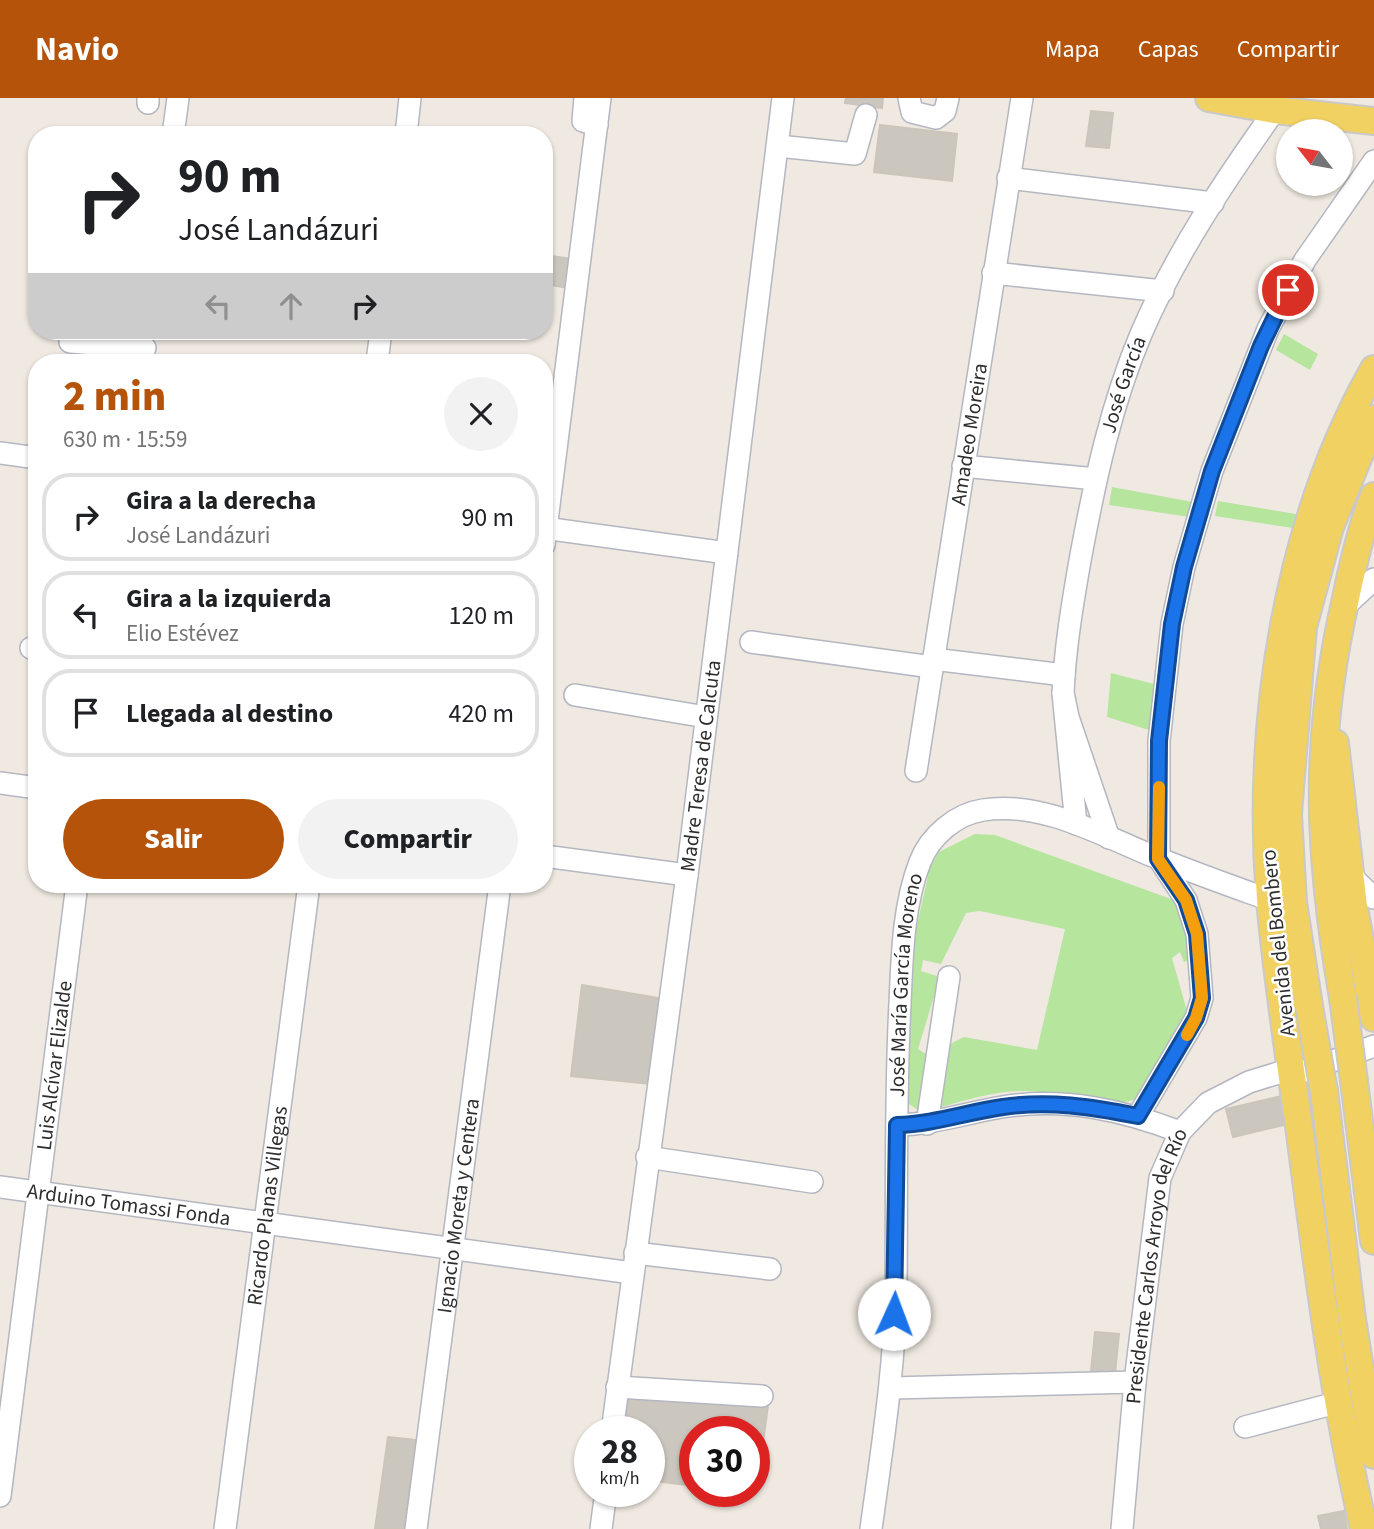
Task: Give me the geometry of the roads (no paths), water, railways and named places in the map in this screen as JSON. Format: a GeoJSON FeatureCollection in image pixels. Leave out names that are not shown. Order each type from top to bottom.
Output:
{"type":"FeatureCollection","features":[{"type":"Feature","properties":{"kind":"main road"},"geometry":{"type":"LineString","coordinates":[[1209,98],[1275,110],[1374,121]]}},
{"type":"Feature","properties":{"kind":"main road","name":"Avenida del Bombero"},"geometry":{"type":"LineString","coordinates":[[1364,1529],[1336,1403],[1270,900],[1266,825],[1270,723],[1283,623],[1309,525],[1336,453],[1374,369]]}},
{"type":"Feature","properties":{"kind":"main road","name":"Avenida del Bombero"},"geometry":{"type":"LineString","coordinates":[[1374,419],[1330,527],[1303,627],[1288,814],[1293,902],[1324,1091],[1352,1319],[1374,1455]]}},
{"type":"Feature","properties":{"kind":"main road"},"geometry":{"type":"LineString","coordinates":[[1373,503],[1343,608],[1329,690],[1321,786],[1327,907],[1342,998],[1374,1241]]}},
{"type":"Feature","properties":{"kind":"main road"},"geometry":{"type":"LineString","coordinates":[[1329,690],[1348,866],[1374,1018]]}},
{"type":"Feature","properties":{"kind":"street"},"geometry":{"type":"LineString","coordinates":[[174,126],[178,98]]}},
{"type":"Feature","properties":{"kind":"street"},"geometry":{"type":"LineString","coordinates":[[407,126],[410,98]]}},
{"type":"Feature","properties":{"kind":"street"},"geometry":{"type":"LineString","coordinates":[[585,98],[584,124],[597,125]]}},
{"type":"Feature","properties":{"kind":"street"},"geometry":{"type":"LineString","coordinates":[[553,470],[600,98]]}},
{"type":"Feature","properties":{"kind":"street","name":"Madre Teresa de Calcuta"},"geometry":{"type":"LineString","coordinates":[[614,1416],[687,875],[783,98]]}},
{"type":"Feature","properties":{"kind":"street"},"geometry":{"type":"LineString","coordinates":[[909,98],[912,112],[936,118],[945,111],[948,98]]}},
{"type":"Feature","properties":{"kind":"street","name":"Amadeo Moreira"},"geometry":{"type":"LineString","coordinates":[[916,771],[1008,178],[1023,98]]}},
{"type":"Feature","properties":{"kind":"street","name":"José García"},"geometry":{"type":"LineString","coordinates":[[1076,824],[1063,684],[1096,479],[1141,334],[1213,203],[1275,110]]}},
{"type":"Feature","properties":{"kind":"street"},"geometry":{"type":"LineString","coordinates":[[777,150],[855,154],[866,115]]}},
{"type":"Feature","properties":{"kind":"street"},"geometry":{"type":"LineString","coordinates":[[777,150],[834,160]]}},
{"type":"Feature","properties":{"kind":"street"},"geometry":{"type":"LineString","coordinates":[[1138,1116],[1196,1018],[1202,998],[1197,934],[1186,900],[1158,859],[1159,741],[1172,624],[1184,567],[1212,471],[1258,352],[1288,290],[1325,228],[1374,161]]}},
{"type":"Feature","properties":{"kind":"street"},"geometry":{"type":"LineString","coordinates":[[1008,178],[1213,203]]}},
{"type":"Feature","properties":{"kind":"street"},"geometry":{"type":"LineString","coordinates":[[993,273],[1163,291]]}},
{"type":"Feature","properties":{"kind":"street"},"geometry":{"type":"LineString","coordinates":[[70,342],[146,347]]}},
{"type":"Feature","properties":{"kind":"street"},"geometry":{"type":"LineString","coordinates":[[0,453],[28,457]]}},
{"type":"Feature","properties":{"kind":"street"},"geometry":{"type":"LineString","coordinates":[[963,466],[1096,479]]}},
{"type":"Feature","properties":{"kind":"street"},"geometry":{"type":"LineString","coordinates":[[553,534],[727,553]]}},
{"type":"Feature","properties":{"kind":"street"},"geometry":{"type":"LineString","coordinates":[[1343,608],[1374,579]]}},
{"type":"Feature","properties":{"kind":"street"},"geometry":{"type":"LineString","coordinates":[[751,642],[933,663],[1063,684]]}},
{"type":"Feature","properties":{"kind":"street","name":"José García"},"geometry":{"type":"LineString","coordinates":[[1063,684],[1068,717],[1110,838]]}},
{"type":"Feature","properties":{"kind":"street"},"geometry":{"type":"LineString","coordinates":[[575,695],[706,717]]}},
{"type":"Feature","properties":{"kind":"street"},"geometry":{"type":"LineString","coordinates":[[0,783],[28,787]]}},
{"type":"Feature","properties":{"kind":"street","name":"José María García Moreno"},"geometry":{"type":"LineString","coordinates":[[871,1529],[900,1387],[895,1289],[901,967],[910,897],[920,860],[938,833],[961,817],[981,810],[1007,808],[1076,824]]}},
{"type":"Feature","properties":{"kind":"street"},"geometry":{"type":"LineString","coordinates":[[1076,824],[1158,859],[1270,900]]}},
{"type":"Feature","properties":{"kind":"street"},"geometry":{"type":"LineString","coordinates":[[553,857],[687,875]]}},
{"type":"Feature","properties":{"kind":"street"},"geometry":{"type":"LineString","coordinates":[[1348,866],[1356,881],[1374,898]]}},
{"type":"Feature","properties":{"kind":"street","name":"Luis Alcívar Elizalde"},"geometry":{"type":"LineString","coordinates":[[0,1496],[76,893]]}},
{"type":"Feature","properties":{"kind":"street","name":"Ricardo Planas Villegas"},"geometry":{"type":"LineString","coordinates":[[225,1529],[308,893]]}},
{"type":"Feature","properties":{"kind":"street","name":"Ignacio Moreta y Centera"},"geometry":{"type":"LineString","coordinates":[[416,1529],[499,893]]}},
{"type":"Feature","properties":{"kind":"street"},"geometry":{"type":"LineString","coordinates":[[928,1124],[949,976]]}},
{"type":"Feature","properties":{"kind":"street"},"geometry":{"type":"LineString","coordinates":[[1291,1069],[1300,1058],[1374,1032]]}},
{"type":"Feature","properties":{"kind":"street"},"geometry":{"type":"LineString","coordinates":[[1291,1069],[1305,1071],[1374,1046]]}},
{"type":"Feature","properties":{"kind":"street","name":"Presidente Carlos Arroyo del Río"},"geometry":{"type":"LineString","coordinates":[[1122,1529],[1135,1382],[1160,1178],[1180,1132],[1208,1103],[1249,1082],[1291,1069]]}},
{"type":"Feature","properties":{"kind":"street"},"geometry":{"type":"LineString","coordinates":[[897,1125],[928,1124],[1001,1107],[1033,1103],[1082,1105],[1138,1116],[1180,1132]]}},
{"type":"Feature","properties":{"kind":"street"},"geometry":{"type":"LineString","coordinates":[[648,1157],[812,1182]]}},
{"type":"Feature","properties":{"kind":"street","name":"Arduino Tomassi Fonda"},"geometry":{"type":"LineString","coordinates":[[0,1187],[453,1248],[633,1263],[770,1269]]}},
{"type":"Feature","properties":{"kind":"street"},"geometry":{"type":"LineString","coordinates":[[900,1387],[1135,1382]]}},
{"type":"Feature","properties":{"kind":"street"},"geometry":{"type":"LineString","coordinates":[[617,1387],[762,1396]]}},
{"type":"Feature","properties":{"kind":"street"},"geometry":{"type":"LineString","coordinates":[[1245,1427],[1336,1403]]}},
{"type":"Feature","properties":{"kind":"street"},"geometry":{"type":"LineString","coordinates":[[601,1529],[604,1507]]}}]}
